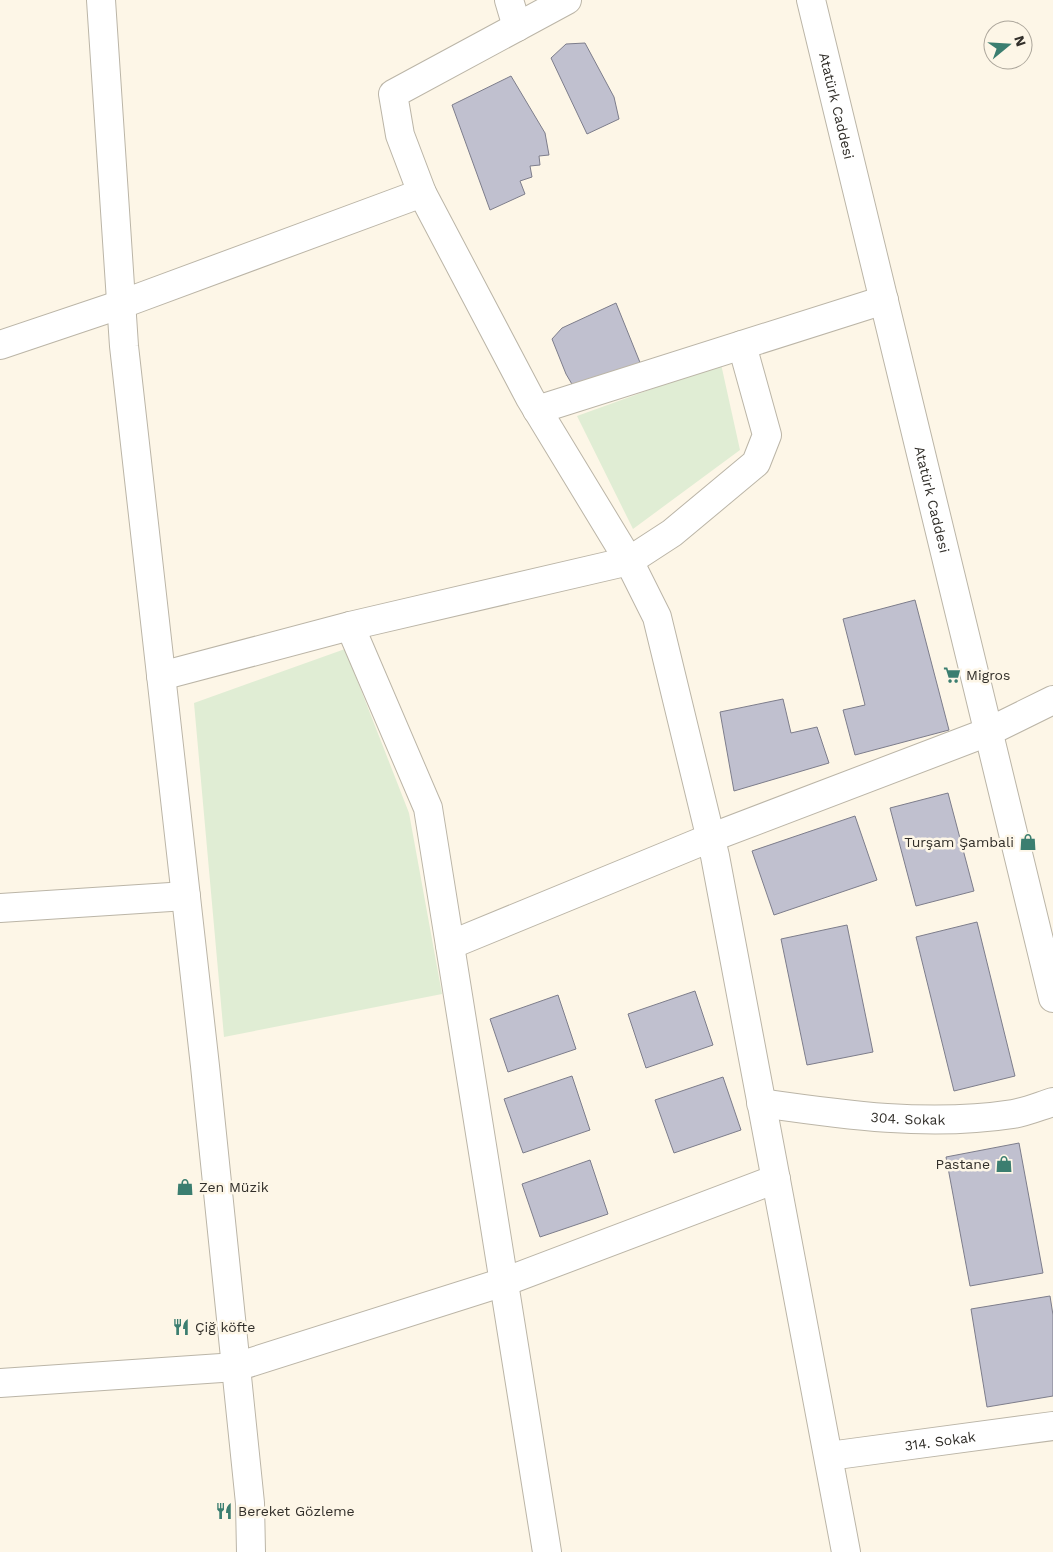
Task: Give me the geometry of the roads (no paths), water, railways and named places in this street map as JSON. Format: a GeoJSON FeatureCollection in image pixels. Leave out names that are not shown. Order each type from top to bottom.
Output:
{"type":"FeatureCollection","features":[{"type":"Feature","properties":{"kind":"street"},"geometry":{"type":"LineString","coordinates":[[101,0],[124,346],[186,896],[236,1366],[250,1504],[251,1552]]}},
{"type":"Feature","properties":{"kind":"street"},"geometry":{"type":"LineString","coordinates":[[509,0],[517,27]]}},
{"type":"Feature","properties":{"kind":"street"},"geometry":{"type":"LineString","coordinates":[[567,0],[393,94],[400,135],[422,193],[537,410],[628,561],[657,617],[710,838],[846,1552]]}},
{"type":"Feature","properties":{"kind":"street","name":"Atatürk Caddesi"},"geometry":{"type":"LineString","coordinates":[[812,0],[1053,998]]}},
{"type":"Feature","properties":{"kind":"street"},"geometry":{"type":"LineString","coordinates":[[0,345],[122,304],[422,193]]}},
{"type":"Feature","properties":{"kind":"street"},"geometry":{"type":"LineString","coordinates":[[537,410],[884,300]]}},
{"type":"Feature","properties":{"kind":"street"},"geometry":{"type":"LineString","coordinates":[[161,676],[350,626],[628,561],[672,533],[756,463],[766,435],[742,345]]}},
{"type":"Feature","properties":{"kind":"street"},"geometry":{"type":"LineString","coordinates":[[350,626],[428,808],[547,1552]]}},
{"type":"Feature","properties":{"kind":"street"},"geometry":{"type":"LineString","coordinates":[[450,945],[710,838],[988,732],[1053,700]]}},
{"type":"Feature","properties":{"kind":"street"},"geometry":{"type":"LineString","coordinates":[[0,908],[186,896]]}},
{"type":"Feature","properties":{"kind":"street","name":"304. Sokak"},"geometry":{"type":"LineString","coordinates":[[761,1103],[858,1117],[953,1119],[1014,1114],[1053,1102]]}},
{"type":"Feature","properties":{"kind":"street"},"geometry":{"type":"LineString","coordinates":[[0,1383],[236,1366],[504,1282],[776,1179]]}},
{"type":"Feature","properties":{"kind":"street","name":"314. Sokak"},"geometry":{"type":"LineString","coordinates":[[829,1456],[1053,1426]]}},
{"type":"Feature","properties":{"kind":"place","name":"Migros"},"geometry":{"type":"Point","coordinates":[952,675]}},
{"type":"Feature","properties":{"kind":"place","name":"Turşam Şambali"},"geometry":{"type":"Point","coordinates":[1028,842]}},
{"type":"Feature","properties":{"kind":"place","name":"Pastane"},"geometry":{"type":"Point","coordinates":[1004,1164]}},
{"type":"Feature","properties":{"kind":"place","name":"Zen Müzik"},"geometry":{"type":"Point","coordinates":[185,1187]}},
{"type":"Feature","properties":{"kind":"place","name":"Çiğ köfte"},"geometry":{"type":"Point","coordinates":[181,1327]}},
{"type":"Feature","properties":{"kind":"place","name":"Bereket Gözleme"},"geometry":{"type":"Point","coordinates":[224,1511]}}]}
